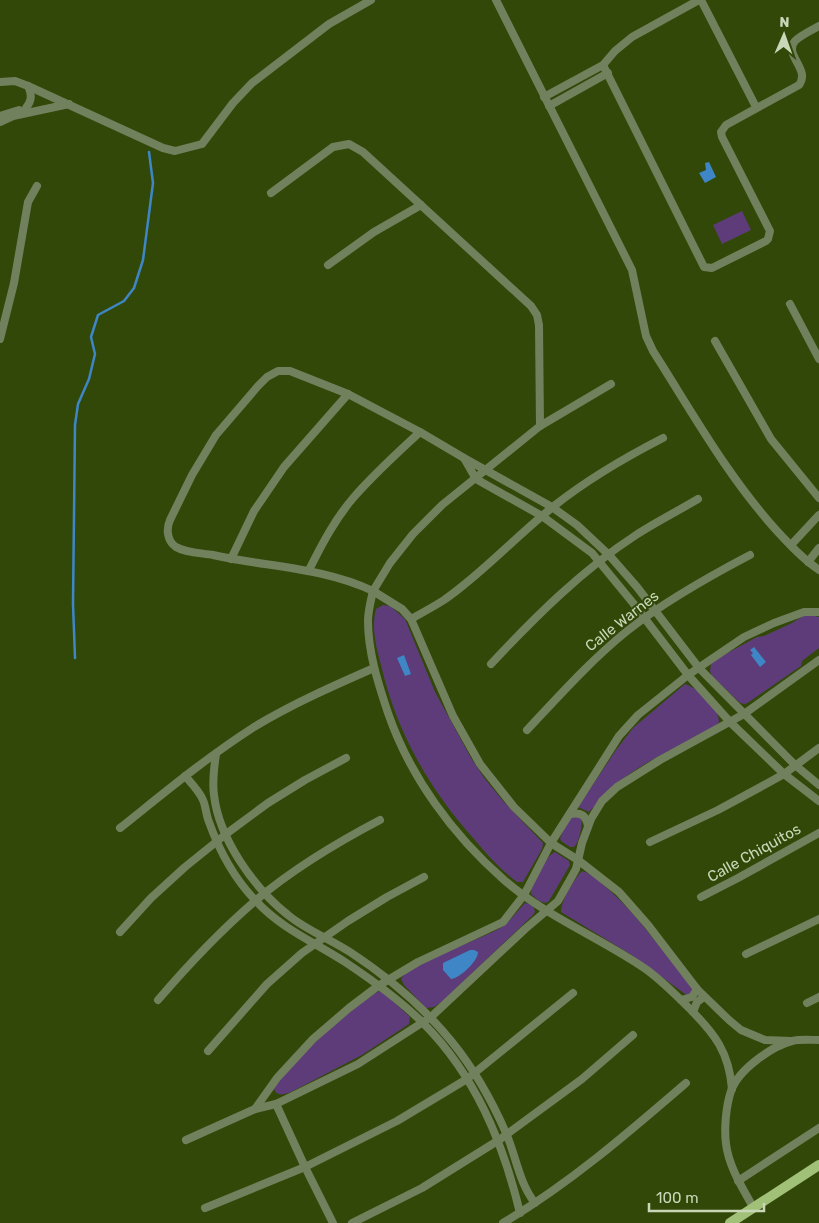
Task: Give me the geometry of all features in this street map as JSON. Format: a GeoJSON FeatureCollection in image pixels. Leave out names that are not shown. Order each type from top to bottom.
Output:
{"type":"FeatureCollection","features":[{"type":"Feature","properties":{"kind":"main road"},"geometry":{"type":"LineString","coordinates":[[730,1223],[819,1165]]}},
{"type":"Feature","properties":{"kind":"street"},"geometry":{"type":"LineString","coordinates":[[0,82],[15,81],[28,86],[163,148],[176,151],[202,144],[233,103],[252,82],[329,24],[371,0]]}},
{"type":"Feature","properties":{"kind":"street"},"geometry":{"type":"LineString","coordinates":[[496,0],[632,270],[646,336],[653,351],[732,474],[757,509],[791,546],[819,570]]}},
{"type":"Feature","properties":{"kind":"street"},"geometry":{"type":"LineString","coordinates":[[544,97],[603,64],[632,37],[700,0],[756,107]]}},
{"type":"Feature","properties":{"kind":"street"},"geometry":{"type":"LineString","coordinates":[[603,64],[704,267],[712,268],[766,242],[770,235],[770,231],[721,132],[726,125],[802,81],[802,72],[793,54],[793,44],[796,40],[819,26]]}},
{"type":"Feature","properties":{"kind":"street"},"geometry":{"type":"LineString","coordinates":[[549,106],[608,73]]}},
{"type":"Feature","properties":{"kind":"street"},"geometry":{"type":"LineString","coordinates":[[26,108],[32,97],[28,86]]}},
{"type":"Feature","properties":{"kind":"street"},"geometry":{"type":"LineString","coordinates":[[0,116],[8,112],[47,105],[55,98]]}},
{"type":"Feature","properties":{"kind":"street"},"geometry":{"type":"LineString","coordinates":[[0,122],[13,116],[69,104]]}},
{"type":"Feature","properties":{"kind":"street"},"geometry":{"type":"LineString","coordinates":[[271,193],[334,147],[349,144],[363,152],[531,306],[537,314],[539,325],[540,426]]}},
{"type":"Feature","properties":{"kind":"street"},"geometry":{"type":"LineString","coordinates":[[0,339],[14,283],[28,202],[37,186]]}},
{"type":"Feature","properties":{"kind":"street"},"geometry":{"type":"LineString","coordinates":[[328,265],[374,232],[421,205]]}},
{"type":"Feature","properties":{"kind":"street"},"geometry":{"type":"LineString","coordinates":[[790,304],[819,359]]}},
{"type":"Feature","properties":{"kind":"street"},"geometry":{"type":"LineString","coordinates":[[716,341],[771,439],[819,498]]}},
{"type":"Feature","properties":{"kind":"street"},"geometry":{"type":"LineString","coordinates":[[819,785],[795,765],[699,668],[609,555],[577,525],[552,507],[420,432],[348,394],[290,371],[278,371],[267,377],[216,435],[192,475],[170,520],[167,531],[176,547],[231,559],[309,570],[339,577],[373,591],[402,609],[411,619],[453,716],[480,764],[514,807],[551,843],[603,878],[635,908],[697,989],[741,1030],[772,1042],[819,1040]]}},
{"type":"Feature","properties":{"kind":"street"},"geometry":{"type":"LineString","coordinates":[[611,384],[540,426],[442,505],[412,534],[390,563],[373,591],[368,618],[374,668],[393,726],[410,764],[433,801],[470,847],[504,880],[546,911],[648,971],[681,1000],[712,1032],[726,1057],[731,1078],[732,1089],[726,1120],[726,1144],[738,1181],[753,1207]]}},
{"type":"Feature","properties":{"kind":"street"},"geometry":{"type":"LineString","coordinates":[[231,559],[254,511],[284,467],[348,394]]}},
{"type":"Feature","properties":{"kind":"street"},"geometry":{"type":"LineString","coordinates":[[309,570],[324,539],[353,498],[379,470],[420,432]]}},
{"type":"Feature","properties":{"kind":"street"},"geometry":{"type":"LineString","coordinates":[[411,619],[443,601],[460,588],[552,507],[616,462],[663,438]]}},
{"type":"Feature","properties":{"kind":"street"},"geometry":{"type":"LineString","coordinates":[[464,458],[476,479],[542,516],[573,538],[600,562],[688,675],[730,722],[784,774],[819,800]]}},
{"type":"Feature","properties":{"kind":"street"},"geometry":{"type":"LineString","coordinates":[[491,664],[557,597],[600,562],[636,535],[698,499]]}},
{"type":"Feature","properties":{"kind":"street"},"geometry":{"type":"LineString","coordinates":[[791,546],[819,515]]}},
{"type":"Feature","properties":{"kind":"street"},"geometry":{"type":"LineString","coordinates":[[808,562],[819,548]]}},
{"type":"Feature","properties":{"kind":"street","name":"Calle Warnes"},"geometry":{"type":"LineString","coordinates":[[527,730],[582,672],[645,618],[713,575],[750,555]]}},
{"type":"Feature","properties":{"kind":"street"},"geometry":{"type":"LineString","coordinates":[[255,1109],[277,1078],[313,1039],[378,986],[418,962],[503,922],[524,895],[551,843],[619,736],[638,715],[688,675],[744,637],[804,612],[819,612]]}},
{"type":"Feature","properties":{"kind":"street"},"geometry":{"type":"LineString","coordinates":[[186,1140],[255,1109],[276,1104],[358,1064],[431,1017],[558,901],[576,869],[590,819],[602,801],[617,787],[660,760],[744,714],[819,660]]}},
{"type":"Feature","properties":{"kind":"street"},"geometry":{"type":"LineString","coordinates":[[120,828],[185,776],[255,727],[323,690],[374,668]]}},
{"type":"Feature","properties":{"kind":"street"},"geometry":{"type":"LineString","coordinates":[[650,842],[718,810],[784,774],[819,748]]}},
{"type":"Feature","properties":{"kind":"street"},"geometry":{"type":"LineString","coordinates":[[216,754],[212,780],[214,797],[226,834],[243,868],[264,894],[289,916],[350,952],[408,995],[431,1017],[453,1043],[492,1103],[507,1135],[528,1194],[535,1203]]}},
{"type":"Feature","properties":{"kind":"street"},"geometry":{"type":"LineString","coordinates":[[120,932],[151,898],[185,867],[226,834],[268,803],[346,758]]}},
{"type":"Feature","properties":{"kind":"street"},"geometry":{"type":"LineString","coordinates":[[185,776],[203,800],[208,822],[234,874],[255,901],[282,925],[344,962],[378,986],[423,1023],[445,1049],[467,1079],[484,1108],[499,1140],[512,1177],[520,1213]]}},
{"type":"Feature","properties":{"kind":"street"},"geometry":{"type":"LineString","coordinates":[[570,814],[578,813],[584,815],[588,826]]}},
{"type":"Feature","properties":{"kind":"street"},"geometry":{"type":"LineString","coordinates":[[158,1000],[192,961],[255,901],[334,844],[380,820]]}},
{"type":"Feature","properties":{"kind":"street","name":"Calle Chiquitos"},"geometry":{"type":"LineString","coordinates":[[701,897],[819,832]]}},
{"type":"Feature","properties":{"kind":"street"},"geometry":{"type":"LineString","coordinates":[[208,1051],[267,984],[302,953],[348,921],[424,877]]}},
{"type":"Feature","properties":{"kind":"street"},"geometry":{"type":"LineString","coordinates":[[746,954],[819,919]]}},
{"type":"Feature","properties":{"kind":"street"},"geometry":{"type":"LineString","coordinates":[[681,1000],[692,997],[697,989]]}},
{"type":"Feature","properties":{"kind":"street"},"geometry":{"type":"LineString","coordinates":[[205,1208],[305,1167],[396,1121],[467,1079],[574,992]]}},
{"type":"Feature","properties":{"kind":"street"},"geometry":{"type":"LineString","coordinates":[[693,1012],[697,1002],[704,997]]}},
{"type":"Feature","properties":{"kind":"street"},"geometry":{"type":"LineString","coordinates":[[807,1003],[819,997]]}},
{"type":"Feature","properties":{"kind":"street"},"geometry":{"type":"LineString","coordinates":[[352,1223],[422,1188],[507,1135],[582,1079],[633,1035]]}},
{"type":"Feature","properties":{"kind":"street"},"geometry":{"type":"LineString","coordinates":[[732,1089],[742,1074],[762,1056],[791,1041]]}},
{"type":"Feature","properties":{"kind":"street"},"geometry":{"type":"LineString","coordinates":[[503,1223],[535,1203],[622,1138],[686,1083]]}},
{"type":"Feature","properties":{"kind":"street"},"geometry":{"type":"LineString","coordinates":[[276,1104],[333,1223]]}},
{"type":"Feature","properties":{"kind":"street"},"geometry":{"type":"LineString","coordinates":[[738,1181],[819,1128]]}},
{"type":"Feature","properties":{"kind":"shaded area"},"geometry":{"type":"Polygon","coordinates":[[[742,211],[751,230],[722,244],[713,225],[742,211]]]}},
{"type":"Feature","properties":{"kind":"shaded area"},"geometry":{"type":"Polygon","coordinates":[[[383,605],[390,606],[405,619],[435,692],[471,758],[485,779],[543,843],[542,849],[523,882],[517,882],[511,877],[479,845],[443,800],[416,758],[405,736],[387,689],[377,651],[374,630],[375,616],[376,609],[383,605]]]}},
{"type":"Feature","properties":{"kind":"shaded area"},"geometry":{"type":"Polygon","coordinates":[[[806,614],[819,617],[819,648],[802,661],[801,666],[749,702],[745,704],[740,703],[712,676],[710,671],[711,664],[720,657],[757,637],[764,636],[792,623],[806,614]]]}},
{"type":"Feature","properties":{"kind":"shaded area"},"geometry":{"type":"Polygon","coordinates":[[[685,684],[702,694],[712,704],[716,710],[719,722],[715,727],[625,777],[589,812],[578,807],[633,728],[685,684]]]}},
{"type":"Feature","properties":{"kind":"shaded area"},"geometry":{"type":"Polygon","coordinates":[[[576,814],[582,820],[581,831],[574,847],[570,847],[561,841],[560,838],[569,818],[576,814]]]}},
{"type":"Feature","properties":{"kind":"shaded area"},"geometry":{"type":"Polygon","coordinates":[[[555,852],[569,861],[570,865],[549,901],[545,903],[539,901],[531,894],[531,886],[534,877],[548,857],[555,852]]]}},
{"type":"Feature","properties":{"kind":"shaded area"},"geometry":{"type":"Polygon","coordinates":[[[582,871],[598,880],[630,911],[692,988],[692,993],[688,996],[630,954],[561,912],[568,890],[582,871]]]}},
{"type":"Feature","properties":{"kind":"shaded area"},"geometry":{"type":"Polygon","coordinates":[[[525,903],[533,907],[535,912],[532,916],[443,1001],[434,1007],[426,1008],[404,985],[401,979],[417,966],[500,928],[525,903]]]}},
{"type":"Feature","properties":{"kind":"shaded area"},"geometry":{"type":"Polygon","coordinates":[[[379,991],[385,994],[410,1017],[409,1024],[362,1055],[291,1092],[281,1094],[275,1092],[274,1089],[281,1078],[306,1051],[338,1022],[379,991]]]}},
{"type":"Feature","properties":{"kind":"water"},"geometry":{"type":"Polygon","coordinates":[[[709,162],[716,177],[705,183],[699,173],[706,170],[705,163],[709,162]]]}},
{"type":"Feature","properties":{"kind":"water"},"geometry":{"type":"Polygon","coordinates":[[[754,647],[766,662],[760,667],[751,655],[753,653],[750,650],[754,647]]]}},
{"type":"Feature","properties":{"kind":"water"},"geometry":{"type":"Polygon","coordinates":[[[404,655],[411,674],[405,676],[397,658],[404,655]]]}},
{"type":"Feature","properties":{"kind":"water"},"geometry":{"type":"Polygon","coordinates":[[[470,950],[478,952],[475,960],[463,972],[451,979],[443,970],[443,963],[470,950]]]}},
{"type":"Feature","properties":{"kind":"waterway"},"geometry":{"type":"LineString","coordinates":[[75,658],[73,604],[75,425],[78,404],[89,379],[95,354],[91,337],[98,315],[124,301],[134,288],[143,260],[153,183],[149,152]]}}]}
